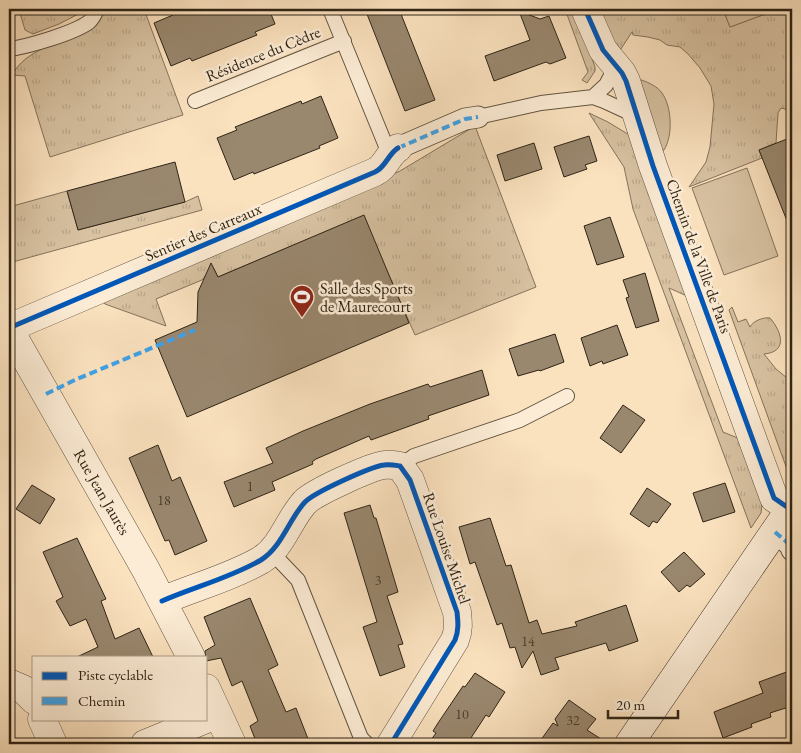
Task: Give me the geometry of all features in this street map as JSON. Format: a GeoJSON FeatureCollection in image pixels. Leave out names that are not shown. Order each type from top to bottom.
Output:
{"type":"FeatureCollection","features":[{"type":"Feature","properties":{"kind":"street","name":"Chemin de la Ville de Paris"},"geometry":{"type":"LineString","coordinates":[[585,9],[603,50],[626,81],[653,166],[774,498],[791,508]]}},
{"type":"Feature","properties":{"kind":"street","name":"Sentier des Carreaux"},"geometry":{"type":"LineString","coordinates":[[9,328],[380,170],[393,153],[465,119],[478,117]]}},
{"type":"Feature","properties":{"kind":"street","name":"Rue Jean Jaurès"},"geometry":{"type":"LineString","coordinates":[[9,328],[162,601],[190,656]]}},
{"type":"Feature","properties":{"kind":"street"},"geometry":{"type":"LineString","coordinates":[[162,601],[240,570],[262,559],[270,552],[305,503],[316,493],[383,465],[400,466]]}},
{"type":"Feature","properties":{"kind":"street","name":"Rue Louise Michel"},"geometry":{"type":"LineString","coordinates":[[391,744],[455,640],[458,632],[457,612],[410,480],[400,466]]}},
{"type":"Feature","properties":{"kind":"street"},"geometry":{"type":"LineString","coordinates":[[629,744],[786,542],[791,508]]}},
{"type":"Feature","properties":{"kind":"street"},"geometry":{"type":"LineString","coordinates":[[9,683],[23,689],[32,698]]}},
{"type":"Feature","properties":{"kind":"street"},"geometry":{"type":"LineString","coordinates":[[208,702],[210,717],[232,744]]}},
{"type":"Feature","properties":{"kind":"street"},"geometry":{"type":"LineString","coordinates":[[42,720],[53,744]]}},
{"type":"Feature","properties":{"kind":"street"},"geometry":{"type":"LineString","coordinates":[[145,744],[203,720]]}},
{"type":"Feature","properties":{"kind":"lane"},"geometry":{"type":"LineString","coordinates":[[9,49],[45,40],[83,26],[90,21],[97,9]]}},
{"type":"Feature","properties":{"kind":"lane","name":"Résidence du Cèdre"},"geometry":{"type":"LineString","coordinates":[[330,9],[388,151],[393,153]]}},
{"type":"Feature","properties":{"kind":"lane","name":"Résidence du Cèdre"},"geometry":{"type":"LineString","coordinates":[[195,101],[344,41]]}},
{"type":"Feature","properties":{"kind":"lane"},"geometry":{"type":"LineString","coordinates":[[616,66],[606,85],[593,97],[630,113],[636,112]]}},
{"type":"Feature","properties":{"kind":"lane","name":"Sentier des Carreaux"},"geometry":{"type":"LineString","coordinates":[[478,117],[541,103],[593,97]]}},
{"type":"Feature","properties":{"kind":"lane"},"geometry":{"type":"LineString","coordinates":[[400,466],[414,456],[520,420],[567,396]]}},
{"type":"Feature","properties":{"kind":"lane"},"geometry":{"type":"LineString","coordinates":[[270,552],[298,580],[361,738],[367,744]]}},
{"type":"Feature","properties":{"kind":"green space"},"geometry":{"type":"Polygon","coordinates":[[[88,9],[59,24],[33,34],[25,30],[19,10],[88,9]]]}},
{"type":"Feature","properties":{"kind":"green space"},"geometry":{"type":"Polygon","coordinates":[[[103,9],[144,9],[183,115],[50,157],[25,76],[12,75],[25,59],[80,30],[103,9]]]}},
{"type":"Feature","properties":{"kind":"green space"},"geometry":{"type":"Polygon","coordinates":[[[565,9],[574,9],[595,67],[595,71],[587,83],[582,80],[588,72],[565,9]]]}},
{"type":"Feature","properties":{"kind":"green space"},"geometry":{"type":"Polygon","coordinates":[[[591,9],[601,9],[617,13],[616,9],[723,9],[730,27],[779,9],[792,9],[792,111],[781,108],[778,113],[776,143],[759,150],[762,158],[689,187],[706,162],[710,147],[714,104],[711,86],[700,68],[688,54],[680,47],[667,45],[660,40],[633,35],[632,32],[615,58],[591,9]]]}},
{"type":"Feature","properties":{"kind":"green space"},"geometry":{"type":"Polygon","coordinates":[[[723,9],[779,9],[730,27],[723,9]]]}},
{"type":"Feature","properties":{"kind":"green space"},"geometry":{"type":"Polygon","coordinates":[[[642,80],[660,91],[668,106],[670,121],[669,137],[664,150],[658,152],[639,81],[642,80]]]}},
{"type":"Feature","properties":{"kind":"green space"},"geometry":{"type":"Polygon","coordinates":[[[589,113],[631,136],[687,296],[669,288],[723,432],[740,439],[762,504],[761,513],[751,528],[633,209],[624,167],[589,113]]]}},
{"type":"Feature","properties":{"kind":"green space"},"geometry":{"type":"Polygon","coordinates":[[[475,126],[536,287],[415,335],[363,216],[218,277],[213,267],[202,280],[156,299],[166,326],[105,304],[99,296],[400,171],[475,126]]]}},
{"type":"Feature","properties":{"kind":"green space"},"geometry":{"type":"Polygon","coordinates":[[[747,168],[778,256],[724,275],[692,188],[747,168]]]}},
{"type":"Feature","properties":{"kind":"green space"},"geometry":{"type":"Polygon","coordinates":[[[67,191],[78,230],[185,202],[198,196],[202,210],[9,263],[9,207],[67,191]]]}},
{"type":"Feature","properties":{"kind":"green space"},"geometry":{"type":"Polygon","coordinates":[[[732,307],[738,322],[746,319],[750,327],[758,320],[770,318],[780,335],[780,345],[777,350],[764,354],[776,369],[792,382],[792,465],[788,472],[729,310],[732,307]]]}},
{"type":"Feature","properties":{"kind":"building"},"geometry":{"type":"Polygon","coordinates":[[[184,9],[269,9],[275,24],[255,32],[257,35],[192,61],[190,58],[171,66],[154,23],[184,9]]]}},
{"type":"Feature","properties":{"kind":"building"},"geometry":{"type":"Polygon","coordinates":[[[365,9],[399,9],[435,100],[405,111],[365,9]]]}},
{"type":"Feature","properties":{"kind":"building"},"geometry":{"type":"Polygon","coordinates":[[[519,11],[540,19],[549,16],[566,58],[550,64],[546,62],[494,81],[485,56],[530,40],[519,11]]]}},
{"type":"Feature","properties":{"kind":"building"},"geometry":{"type":"Polygon","coordinates":[[[321,96],[338,138],[319,146],[320,148],[234,180],[217,138],[237,130],[235,127],[301,101],[302,104],[321,96]]]}},
{"type":"Feature","properties":{"kind":"building"},"geometry":{"type":"Polygon","coordinates":[[[589,136],[597,161],[585,165],[587,169],[564,177],[554,147],[589,136]]]}},
{"type":"Feature","properties":{"kind":"building"},"geometry":{"type":"Polygon","coordinates":[[[792,137],[792,230],[791,231],[759,150],[792,137]]]}},
{"type":"Feature","properties":{"kind":"building"},"geometry":{"type":"Polygon","coordinates":[[[534,143],[542,169],[505,181],[497,155],[534,143]]]}},
{"type":"Feature","properties":{"kind":"building"},"geometry":{"type":"Polygon","coordinates":[[[175,162],[185,202],[78,230],[67,191],[175,162]]]}},
{"type":"Feature","properties":{"kind":"building","name":"Salle des Sports de Maurecourt"},"geometry":{"type":"Polygon","coordinates":[[[364,215],[409,323],[187,417],[155,340],[197,322],[198,292],[211,263],[218,277],[364,215]]]}},
{"type":"Feature","properties":{"kind":"building"},"geometry":{"type":"Polygon","coordinates":[[[610,217],[624,257],[597,265],[584,226],[610,217]]]}},
{"type":"Feature","properties":{"kind":"building"},"geometry":{"type":"Polygon","coordinates":[[[645,273],[659,321],[636,328],[626,298],[629,297],[623,280],[645,273]]]}},
{"type":"Feature","properties":{"kind":"building"},"geometry":{"type":"Polygon","coordinates":[[[617,325],[628,355],[603,364],[602,361],[590,366],[581,338],[617,325]]]}},
{"type":"Feature","properties":{"kind":"building"},"geometry":{"type":"Polygon","coordinates":[[[555,334],[564,362],[540,371],[518,376],[509,349],[555,334]]]}},
{"type":"Feature","properties":{"kind":"building"},"geometry":{"type":"Polygon","coordinates":[[[482,370],[489,395],[428,416],[429,419],[371,440],[369,436],[316,459],[312,462],[313,464],[272,482],[275,490],[234,507],[224,482],[273,463],[266,448],[370,404],[428,384],[430,387],[482,370]]]}},
{"type":"Feature","properties":{"kind":"building"},"geometry":{"type":"Polygon","coordinates":[[[623,405],[645,420],[621,453],[600,438],[623,405]]]}},
{"type":"Feature","properties":{"kind":"building"},"geometry":{"type":"Polygon","coordinates":[[[158,445],[172,481],[180,477],[207,541],[175,555],[169,540],[165,541],[129,458],[158,445]]]}},
{"type":"Feature","properties":{"kind":"building"},"geometry":{"type":"Polygon","coordinates":[[[725,483],[735,512],[703,522],[693,493],[725,483]]]}},
{"type":"Feature","properties":{"kind":"building"},"geometry":{"type":"Polygon","coordinates":[[[32,485],[55,499],[40,524],[16,509],[32,485]]]}},
{"type":"Feature","properties":{"kind":"building"},"geometry":{"type":"Polygon","coordinates":[[[647,488],[671,504],[657,523],[653,521],[649,527],[630,514],[647,488]]]}},
{"type":"Feature","properties":{"kind":"building"},"geometry":{"type":"Polygon","coordinates":[[[370,505],[374,518],[376,518],[398,592],[387,596],[403,644],[398,645],[405,667],[380,676],[363,627],[377,622],[344,513],[370,505]]]}},
{"type":"Feature","properties":{"kind":"building"},"geometry":{"type":"Polygon","coordinates":[[[490,518],[506,566],[511,565],[529,623],[537,620],[542,634],[577,626],[575,622],[626,605],[638,641],[609,651],[606,643],[555,658],[559,669],[541,675],[533,651],[522,668],[515,647],[510,648],[502,623],[497,625],[475,562],[470,564],[459,527],[490,518]]]}},
{"type":"Feature","properties":{"kind":"building"},"geometry":{"type":"Polygon","coordinates":[[[77,538],[106,599],[101,601],[115,639],[139,628],[153,656],[79,656],[98,647],[86,619],[70,626],[56,601],[63,597],[43,552],[77,538]]]}},
{"type":"Feature","properties":{"kind":"building"},"geometry":{"type":"Polygon","coordinates":[[[684,552],[705,574],[690,587],[687,585],[679,592],[661,572],[684,552]]]}},
{"type":"Feature","properties":{"kind":"building"},"geometry":{"type":"Polygon","coordinates":[[[250,598],[278,665],[268,670],[286,712],[296,708],[310,744],[257,744],[250,726],[258,721],[242,681],[232,686],[221,658],[208,661],[208,656],[206,656],[205,651],[215,645],[204,617],[250,598]]]}},
{"type":"Feature","properties":{"kind":"building"},"geometry":{"type":"Polygon","coordinates":[[[792,670],[792,706],[770,713],[771,717],[751,724],[752,727],[723,738],[714,712],[763,693],[759,682],[792,670]]]}},
{"type":"Feature","properties":{"kind":"building"},"geometry":{"type":"Polygon","coordinates":[[[475,673],[505,692],[489,717],[486,715],[467,744],[428,744],[436,733],[433,731],[438,723],[463,686],[465,687],[475,673]]]}},
{"type":"Feature","properties":{"kind":"building"},"geometry":{"type":"Polygon","coordinates":[[[569,700],[596,719],[587,730],[609,744],[538,744],[553,723],[558,726],[555,719],[569,700]]]}},
{"type":"Feature","properties":{"kind":"marked path"},"geometry":{"type":"LineString","coordinates":[[398,148],[465,119],[478,117]]}},
{"type":"Feature","properties":{"kind":"marked path"},"geometry":{"type":"LineString","coordinates":[[46,394],[77,379],[195,330]]}},
{"type":"Feature","properties":{"kind":"marked path"},"geometry":{"type":"LineString","coordinates":[[775,532],[790,545],[792,550]]}},
{"type":"Feature","properties":{"kind":"cycle path"},"geometry":{"type":"LineString","coordinates":[[585,9],[603,50],[622,73],[626,81],[653,166],[774,498],[790,509]]}},
{"type":"Feature","properties":{"kind":"cycle path"},"geometry":{"type":"LineString","coordinates":[[9,328],[375,172],[382,167],[398,148]]}},
{"type":"Feature","properties":{"kind":"cycle path"},"geometry":{"type":"LineString","coordinates":[[162,601],[237,572],[261,560],[274,548],[305,502],[320,492],[367,470],[384,465],[400,466],[410,480],[457,612],[458,626],[455,640],[391,744]]}},
{"type":"Feature","properties":{"kind":"place","name":"Salle des Sports de Maurecourt"},"geometry":{"type":"Point","coordinates":[302,318]}}]}
